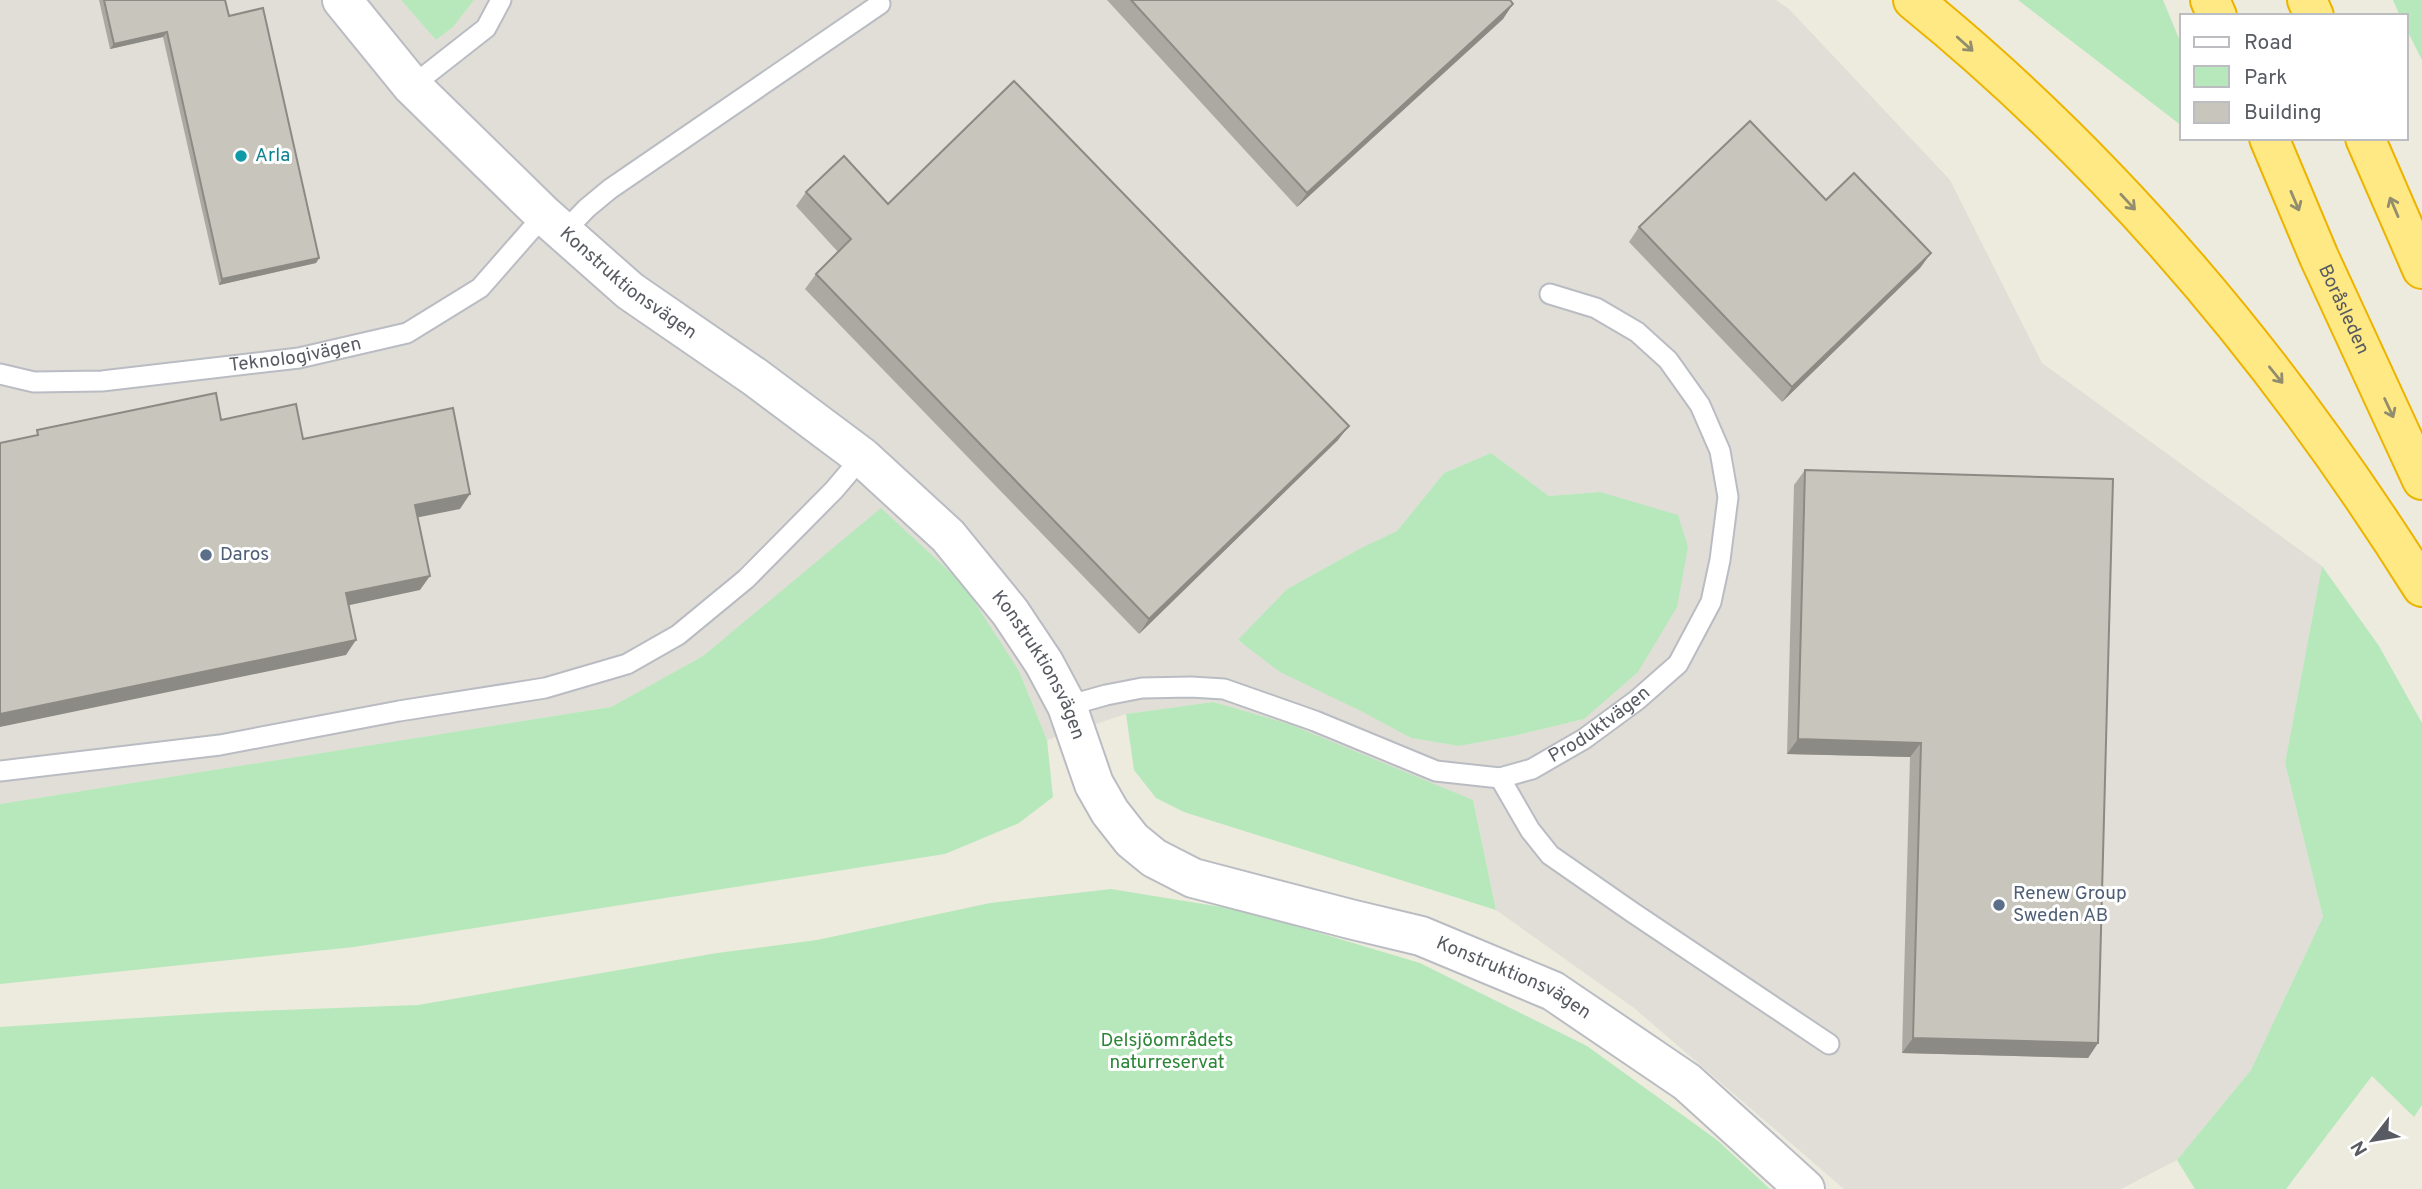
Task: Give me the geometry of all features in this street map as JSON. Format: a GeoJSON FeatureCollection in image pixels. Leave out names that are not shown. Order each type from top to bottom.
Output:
{"type":"FeatureCollection","features":[{"type":"Feature","properties":{"kind":"highway"},"geometry":{"type":"LineString","coordinates":[[1913,0],[1952,32],[2063,134],[2179,257],[2284,384],[2394,542],[2422,587]]}},
{"type":"Feature","properties":{"kind":"highway","name":"Boråsleden"},"geometry":{"type":"LineString","coordinates":[[2270,140],[2319,257],[2422,480]]}},
{"type":"Feature","properties":{"kind":"highway"},"geometry":{"type":"LineString","coordinates":[[2366,140],[2422,269]]}},
{"type":"Feature","properties":{"kind":"street","name":"Konstruktionsvägen"},"geometry":{"type":"LineString","coordinates":[[342,0],[412,86],[554,224],[630,291],[755,377],[862,457],[948,536],[1010,612],[1037,652],[1067,706],[1094,784],[1110,812],[1132,840],[1154,858],[1193,878],[1421,936],[1553,991],[1687,1082],[1805,1189]]}},
{"type":"Feature","properties":{"kind":"lane"},"geometry":{"type":"LineString","coordinates":[[412,86],[486,28],[501,0]]}},
{"type":"Feature","properties":{"kind":"lane","name":"Teknologivägen"},"geometry":{"type":"LineString","coordinates":[[0,374],[34,383],[102,382],[299,358],[407,333],[481,288],[554,224],[587,208],[610,189],[880,4]]}},
{"type":"Feature","properties":{"kind":"lane","name":"Produktvägen"},"geometry":{"type":"LineString","coordinates":[[1067,706],[1142,688],[1191,687],[1224,690],[1326,725],[1436,771],[1500,778],[1532,769],[1584,739],[1637,700],[1678,664],[1711,602],[1720,560],[1728,497],[1720,451],[1700,405],[1668,360],[1637,332],[1596,308],[1550,294]]}},
{"type":"Feature","properties":{"kind":"lane"},"geometry":{"type":"LineString","coordinates":[[0,771],[220,745],[399,711],[545,688],[627,664],[678,635],[746,579],[834,490],[862,457]]}},
{"type":"Feature","properties":{"kind":"lane"},"geometry":{"type":"LineString","coordinates":[[1500,778],[1530,830],[1550,855],[1829,1044]]}},
{"type":"Feature","properties":{"kind":"shaded area"},"geometry":{"type":"Polygon","coordinates":[[[0,0],[401,0],[436,40],[453,27],[474,0],[1776,0],[1789,9],[1950,180],[2042,363],[2322,566],[2285,763],[2323,917],[2251,1070],[2177,1160],[2121,1189],[1844,1189],[1634,1008],[1496,910],[1473,800],[1213,702],[1126,714],[1047,740],[1019,671],[882,509],[703,656],[611,707],[0,804],[0,0]],[[1491,453],[1444,473],[1397,531],[1287,589],[1238,641],[1411,738],[1459,746],[1584,719],[1600,492],[1549,496],[1491,453]]]}},
{"type":"Feature","properties":{"kind":"green space"},"geometry":{"type":"Polygon","coordinates":[[[401,0],[474,0],[453,27],[436,40],[401,0]]]}},
{"type":"Feature","properties":{"kind":"green space"},"geometry":{"type":"Polygon","coordinates":[[[2018,0],[2163,0],[2180,41],[2180,124],[2018,0]]]}},
{"type":"Feature","properties":{"kind":"green space"},"geometry":{"type":"Polygon","coordinates":[[[2393,0],[2422,0],[2422,60],[2408,32],[2408,14],[2399,14],[2393,0]]]}},
{"type":"Feature","properties":{"kind":"green space"},"geometry":{"type":"Polygon","coordinates":[[[1491,453],[1549,496],[1600,492],[1678,515],[1688,547],[1677,607],[1638,672],[1584,719],[1459,746],[1411,738],[1280,672],[1238,640],[1287,589],[1397,531],[1444,473],[1491,453]]]}},
{"type":"Feature","properties":{"kind":"green space"},"geometry":{"type":"Polygon","coordinates":[[[881,508],[963,584],[1019,671],[1047,740],[1053,797],[1019,823],[945,854],[354,947],[0,984],[0,804],[611,707],[703,656],[881,508]]]}},
{"type":"Feature","properties":{"kind":"green space"},"geometry":{"type":"Polygon","coordinates":[[[2322,566],[2379,646],[2422,723],[2422,1105],[2414,1117],[2372,1076],[2286,1189],[2195,1189],[2177,1160],[2251,1070],[2323,917],[2285,763],[2322,566]]]}},
{"type":"Feature","properties":{"kind":"green space"},"geometry":{"type":"Polygon","coordinates":[[[1213,702],[1289,724],[1473,800],[1496,910],[1184,812],[1156,798],[1134,770],[1126,714],[1213,702]]]}},
{"type":"Feature","properties":{"kind":"green space","name":"Delsjöområdets naturreservat"},"geometry":{"type":"Polygon","coordinates":[[[1111,889],[1246,911],[1420,963],[1587,1046],[1717,1140],[1770,1189],[0,1189],[0,1027],[228,1012],[418,1005],[717,953],[817,940],[990,903],[1111,889]]]}},
{"type":"Feature","properties":{"kind":"building","name":"Arla"},"geometry":{"type":"Polygon","coordinates":[[[104,0],[225,0],[229,16],[263,8],[319,258],[222,279],[167,32],[114,44],[104,0]]]}},
{"type":"Feature","properties":{"kind":"building"},"geometry":{"type":"Polygon","coordinates":[[[1131,0],[1510,0],[1513,4],[1307,193],[1131,0]]]}},
{"type":"Feature","properties":{"kind":"building"},"geometry":{"type":"Polygon","coordinates":[[[1014,81],[1349,426],[1149,619],[816,274],[851,239],[806,192],[844,156],[888,204],[1014,81]]]}},
{"type":"Feature","properties":{"kind":"building"},"geometry":{"type":"Polygon","coordinates":[[[1750,121],[1826,200],[1854,173],[1931,253],[1792,387],[1639,227],[1750,121]]]}},
{"type":"Feature","properties":{"kind":"building","name":"Daros"},"geometry":{"type":"Polygon","coordinates":[[[216,393],[221,420],[296,404],[303,439],[453,408],[470,494],[415,505],[430,576],[346,593],[356,640],[0,714],[0,443],[38,435],[37,430],[216,393]]]}},
{"type":"Feature","properties":{"kind":"building","name":"Renew Group Sweden AB"},"geometry":{"type":"Polygon","coordinates":[[[1805,470],[2113,479],[2098,1043],[1913,1038],[1921,743],[1798,739],[1805,470]]]}},
{"type":"Feature","properties":{"kind":"place","name":"Arla"},"geometry":{"type":"Point","coordinates":[241,156]}},
{"type":"Feature","properties":{"kind":"place","name":"Daros"},"geometry":{"type":"Point","coordinates":[206,555]}},
{"type":"Feature","properties":{"kind":"place","name":"Renew Group Sweden AB"},"geometry":{"type":"Point","coordinates":[1999,905]}}]}
